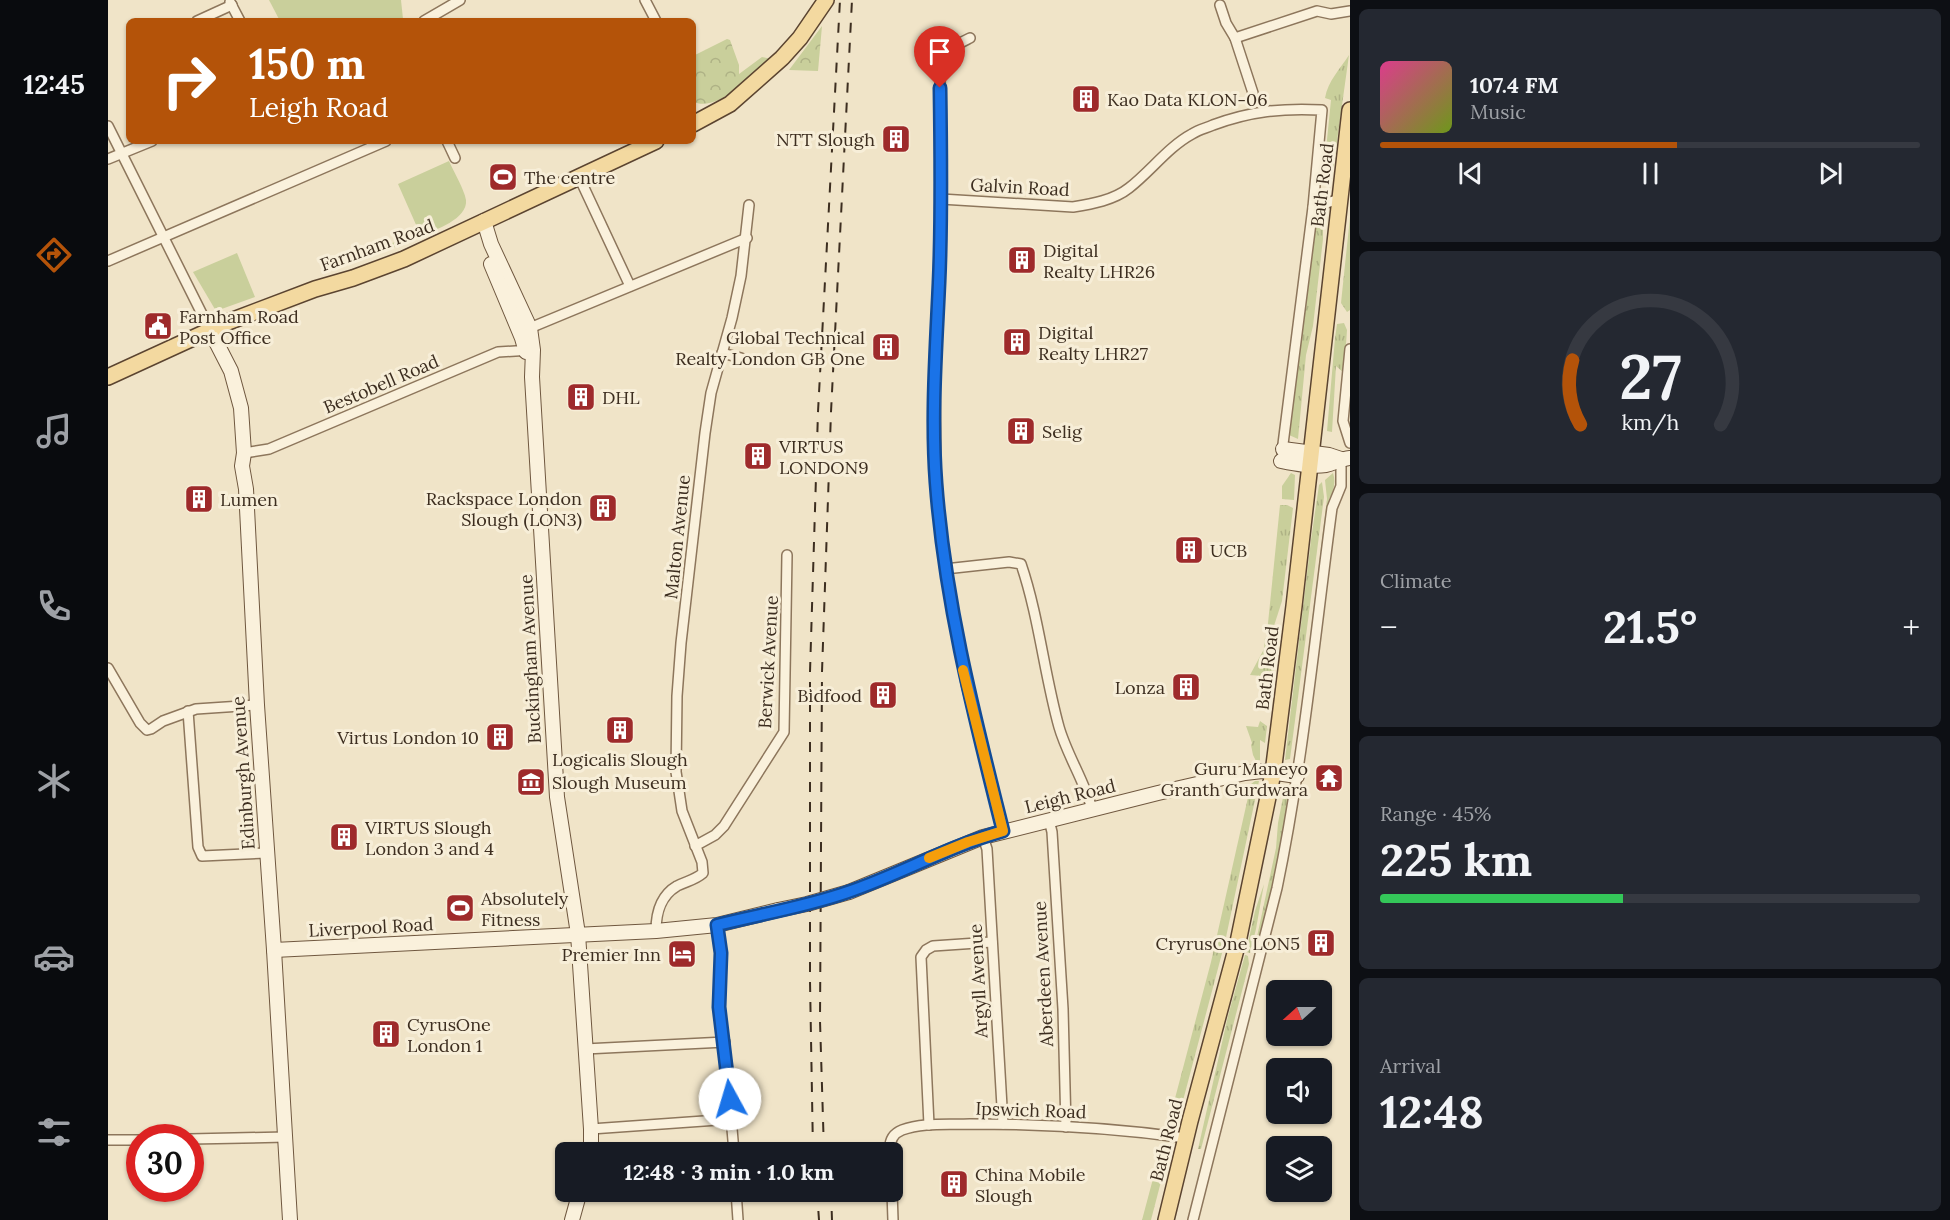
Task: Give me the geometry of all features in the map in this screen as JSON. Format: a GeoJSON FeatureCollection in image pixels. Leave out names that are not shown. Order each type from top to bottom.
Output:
{"type":"FeatureCollection","features":[{"type":"Feature","properties":{"kind":"main road"},"geometry":{"type":"LineString","coordinates":[[696,122],[730,104],[782,58],[826,0]]}},
{"type":"Feature","properties":{"kind":"main road","name":"Bath Road"},"geometry":{"type":"LineString","coordinates":[[1166,1220],[1238,942],[1273,773],[1340,199],[1348,150],[1350,110]]}},
{"type":"Feature","properties":{"kind":"main road","name":"Farnham Road"},"geometry":{"type":"LineString","coordinates":[[108,377],[210,330],[315,289],[404,259],[650,144]]}},
{"type":"Feature","properties":{"kind":"street"},"geometry":{"type":"LineString","coordinates":[[429,18],[460,0]]}},
{"type":"Feature","properties":{"kind":"street"},"geometry":{"type":"LineString","coordinates":[[645,0],[654,18]]}},
{"type":"Feature","properties":{"kind":"street"},"geometry":{"type":"LineString","coordinates":[[202,18],[230,3],[238,18]]}},
{"type":"Feature","properties":{"kind":"street"},"geometry":{"type":"LineString","coordinates":[[1220,5],[1226,23],[1235,38],[1253,93]]}},
{"type":"Feature","properties":{"kind":"street"},"geometry":{"type":"LineString","coordinates":[[1235,38],[1317,11],[1331,14],[1350,11]]}},
{"type":"Feature","properties":{"kind":"street"},"geometry":{"type":"LineString","coordinates":[[970,38],[954,46],[942,57],[940,64],[941,199],[934,438],[936,485],[945,569],[966,683],[1003,831]]}},
{"type":"Feature","properties":{"kind":"street","name":"Galvin Road"},"geometry":{"type":"LineString","coordinates":[[941,199],[1073,207],[1089,205],[1128,189],[1166,153],[1192,134],[1254,112],[1289,108],[1322,110],[1313,207]]}},
{"type":"Feature","properties":{"kind":"street"},"geometry":{"type":"LineString","coordinates":[[108,126],[210,330]]}},
{"type":"Feature","properties":{"kind":"street"},"geometry":{"type":"LineString","coordinates":[[108,159],[145,144]]}},
{"type":"Feature","properties":{"kind":"street"},"geometry":{"type":"LineString","coordinates":[[108,261],[379,144]]}},
{"type":"Feature","properties":{"kind":"street"},"geometry":{"type":"LineString","coordinates":[[448,144],[455,158]]}},
{"type":"Feature","properties":{"kind":"street"},"geometry":{"type":"LineString","coordinates":[[579,177],[630,286]]}},
{"type":"Feature","properties":{"kind":"street"},"geometry":{"type":"LineString","coordinates":[[1340,199],[1313,207],[1282,455],[1311,459],[1329,465],[1345,458]]}},
{"type":"Feature","properties":{"kind":"street","name":"Malton Avenue"},"geometry":{"type":"LineString","coordinates":[[656,931],[656,917],[662,900],[678,886],[697,879],[703,873],[702,862],[682,811],[676,772],[676,719],[681,643],[711,393],[732,318],[747,238],[749,205]]}},
{"type":"Feature","properties":{"kind":"street","name":"Buckingham Avenue"},"geometry":{"type":"LineString","coordinates":[[480,223],[491,244],[525,330],[529,350],[557,797],[578,934],[591,1142]]}},
{"type":"Feature","properties":{"kind":"street"},"geometry":{"type":"LineString","coordinates":[[525,330],[747,238]]}},
{"type":"Feature","properties":{"kind":"street","name":"Edinburgh Avenue"},"geometry":{"type":"LineString","coordinates":[[210,330],[231,371],[241,408],[244,453],[242,466],[246,489],[257,705],[290,1220]]}},
{"type":"Feature","properties":{"kind":"street"},"geometry":{"type":"LineString","coordinates":[[1350,349],[1343,421],[1350,442]]}},
{"type":"Feature","properties":{"kind":"street","name":"Bestobell Road"},"geometry":{"type":"LineString","coordinates":[[244,453],[269,449],[498,352],[529,350]]}},
{"type":"Feature","properties":{"kind":"street"},"geometry":{"type":"LineString","coordinates":[[722,353],[741,358]]}},
{"type":"Feature","properties":{"kind":"street"},"geometry":{"type":"LineString","coordinates":[[1193,1220],[1277,888],[1297,776],[1332,510],[1341,486],[1345,458]]}},
{"type":"Feature","properties":{"kind":"street","name":"Berwick Avenue"},"geometry":{"type":"LineString","coordinates":[[695,846],[715,835],[724,826],[784,732],[787,555]]}},
{"type":"Feature","properties":{"kind":"street"},"geometry":{"type":"LineString","coordinates":[[945,569],[1008,562],[1021,564],[1035,608],[1060,729],[1080,774],[1092,809]]}},
{"type":"Feature","properties":{"kind":"street"},"geometry":{"type":"LineString","coordinates":[[108,668],[140,723],[147,730],[162,721],[188,711],[257,705]]}},
{"type":"Feature","properties":{"kind":"street"},"geometry":{"type":"LineString","coordinates":[[188,711],[198,847],[202,856],[266,853]]}},
{"type":"Feature","properties":{"kind":"street","name":"Leigh Road"},"geometry":{"type":"LineString","coordinates":[[578,934],[656,931],[717,925],[849,892],[1003,831],[1245,773],[1262,771],[1297,776]]}},
{"type":"Feature","properties":{"kind":"street","name":"Aberdeen Avenue"},"geometry":{"type":"LineString","coordinates":[[1049,820],[1052,832],[1063,1009],[1066,1127]]}},
{"type":"Feature","properties":{"kind":"street","name":"Argyll Avenue"},"geometry":{"type":"LineString","coordinates":[[983,837],[987,849],[1003,1124]]}},
{"type":"Feature","properties":{"kind":"street"},"geometry":{"type":"LineString","coordinates":[[717,925],[721,953],[719,1007],[733,1142]]}},
{"type":"Feature","properties":{"kind":"street","name":"Liverpool Road"},"geometry":{"type":"LineString","coordinates":[[274,950],[578,934]]}},
{"type":"Feature","properties":{"kind":"street"},"geometry":{"type":"LineString","coordinates":[[929,1125],[921,957],[933,945],[992,942]]}},
{"type":"Feature","properties":{"kind":"street"},"geometry":{"type":"LineString","coordinates":[[585,1049],[724,1042]]}},
{"type":"Feature","properties":{"kind":"street"},"geometry":{"type":"LineString","coordinates":[[591,1129],[732,1119]]}},
{"type":"Feature","properties":{"kind":"street","name":"Ipswich Road"},"geometry":{"type":"LineString","coordinates":[[890,1142],[892,1137],[901,1130],[929,1125],[1003,1124],[1066,1127],[1186,1138]]}},
{"type":"Feature","properties":{"kind":"street"},"geometry":{"type":"LineString","coordinates":[[204,1139],[286,1137]]}},
{"type":"Feature","properties":{"kind":"street"},"geometry":{"type":"LineString","coordinates":[[108,1140],[126,1140]]}},
{"type":"Feature","properties":{"kind":"street"},"geometry":{"type":"LineString","coordinates":[[572,1220],[577,1202]]}},
{"type":"Feature","properties":{"kind":"street"},"geometry":{"type":"LineString","coordinates":[[737,1202],[738,1220]]}},
{"type":"Feature","properties":{"kind":"street"},"geometry":{"type":"LineString","coordinates":[[892,1202],[893,1220]]}},
{"type":"Feature","properties":{"kind":"green space"},"geometry":{"type":"Polygon","coordinates":[[[269,0],[401,0],[403,18],[278,18],[269,0]]]}},
{"type":"Feature","properties":{"kind":"green space"},"geometry":{"type":"Polygon","coordinates":[[[822,26],[818,71],[789,70],[822,26]]]}},
{"type":"Feature","properties":{"kind":"green space"},"geometry":{"type":"Polygon","coordinates":[[[727,39],[730,40],[739,65],[739,74],[762,57],[772,59],[746,82],[723,98],[702,104],[696,102],[696,54],[727,39]]]}},
{"type":"Feature","properties":{"kind":"green space"},"geometry":{"type":"Polygon","coordinates":[[[1349,55],[1331,184],[1327,183],[1328,179],[1324,169],[1331,100],[1325,98],[1332,81],[1349,55]]]}},
{"type":"Feature","properties":{"kind":"green space"},"geometry":{"type":"Polygon","coordinates":[[[449,161],[463,191],[466,200],[465,207],[462,213],[450,223],[421,236],[398,184],[449,161]]]}},
{"type":"Feature","properties":{"kind":"green space"},"geometry":{"type":"Polygon","coordinates":[[[1320,216],[1323,222],[1323,239],[1313,326],[1306,355],[1298,439],[1289,435],[1316,218],[1320,216]]]}},
{"type":"Feature","properties":{"kind":"green space"},"geometry":{"type":"Polygon","coordinates":[[[1350,217],[1350,310],[1347,312],[1341,303],[1350,217]]]}},
{"type":"Feature","properties":{"kind":"green space"},"geometry":{"type":"Polygon","coordinates":[[[419,232],[421,236],[372,257],[371,252],[419,232]]]}},
{"type":"Feature","properties":{"kind":"green space"},"geometry":{"type":"Polygon","coordinates":[[[237,253],[255,297],[216,311],[193,272],[237,253]]]}},
{"type":"Feature","properties":{"kind":"green space"},"geometry":{"type":"Polygon","coordinates":[[[1344,323],[1347,330],[1344,373],[1336,366],[1332,432],[1327,431],[1335,338],[1337,324],[1344,323]]]}},
{"type":"Feature","properties":{"kind":"green space"},"geometry":{"type":"Polygon","coordinates":[[[1291,473],[1295,475],[1294,500],[1282,499],[1282,486],[1291,473]]]}},
{"type":"Feature","properties":{"kind":"green space"},"geometry":{"type":"Polygon","coordinates":[[[1333,473],[1334,486],[1329,499],[1304,699],[1327,499],[1325,480],[1333,473]]]}},
{"type":"Feature","properties":{"kind":"green space"},"geometry":{"type":"Polygon","coordinates":[[[1322,482],[1324,497],[1290,759],[1285,760],[1311,540],[1319,485],[1322,482]]]}},
{"type":"Feature","properties":{"kind":"green space"},"geometry":{"type":"Polygon","coordinates":[[[1280,505],[1293,508],[1282,601],[1272,632],[1267,633],[1280,505]]]}},
{"type":"Feature","properties":{"kind":"green space"},"geometry":{"type":"Polygon","coordinates":[[[1265,638],[1274,639],[1274,677],[1250,675],[1264,649],[1265,638]]]}},
{"type":"Feature","properties":{"kind":"green space"},"geometry":{"type":"Polygon","coordinates":[[[1260,721],[1267,726],[1265,743],[1260,740],[1260,760],[1256,761],[1246,726],[1258,727],[1260,721]]]}},
{"type":"Feature","properties":{"kind":"green space"},"geometry":{"type":"Polygon","coordinates":[[[1259,781],[1225,942],[1176,1127],[1170,1126],[1169,1121],[1211,962],[1251,784],[1259,781]]]}},
{"type":"Feature","properties":{"kind":"green space"},"geometry":{"type":"Polygon","coordinates":[[[1285,787],[1290,791],[1279,856],[1258,951],[1253,963],[1276,848],[1285,787]]]}},
{"type":"Feature","properties":{"kind":"green space"},"geometry":{"type":"Polygon","coordinates":[[[1264,884],[1256,929],[1250,953],[1246,952],[1264,884]]]}},
{"type":"Feature","properties":{"kind":"green space"},"geometry":{"type":"Polygon","coordinates":[[[1245,955],[1248,956],[1249,964],[1201,1149],[1198,1149],[1228,1016],[1245,955]]]}},
{"type":"Feature","properties":{"kind":"green space"},"geometry":{"type":"Polygon","coordinates":[[[1162,1145],[1170,1147],[1151,1220],[1142,1220],[1162,1145]]]}},
{"type":"Feature","properties":{"kind":"railway"},"geometry":{"type":"LineString","coordinates":[[813,1142],[810,981],[810,672],[818,412],[840,0]]}},
{"type":"Feature","properties":{"kind":"railway"},"geometry":{"type":"LineString","coordinates":[[824,1142],[820,1021],[822,672],[831,412],[852,0]]}},
{"type":"Feature","properties":{"kind":"railway"},"geometry":{"type":"LineString","coordinates":[[818,1202],[819,1220]]}},
{"type":"Feature","properties":{"kind":"railway"},"geometry":{"type":"LineString","coordinates":[[831,1202],[832,1220]]}},
{"type":"Feature","properties":{"kind":"slow traffic"},"geometry":{"type":"LineString","coordinates":[[929,858],[1003,831],[963,670]]}},
{"type":"Feature","properties":{"kind":"place","name":"Kao Data KLON-06"},"geometry":{"type":"Point","coordinates":[1086,99]}},
{"type":"Feature","properties":{"kind":"place","name":"NTT Slough"},"geometry":{"type":"Point","coordinates":[896,139]}},
{"type":"Feature","properties":{"kind":"place","name":"The centre"},"geometry":{"type":"Point","coordinates":[503,177]}},
{"type":"Feature","properties":{"kind":"place","name":"Digital Realty LHR26"},"geometry":{"type":"Point","coordinates":[1022,260]}},
{"type":"Feature","properties":{"kind":"place","name":"Farnham Road Post Office"},"geometry":{"type":"Point","coordinates":[158,326]}},
{"type":"Feature","properties":{"kind":"place","name":"Digital Realty LHR27"},"geometry":{"type":"Point","coordinates":[1017,342]}},
{"type":"Feature","properties":{"kind":"place","name":"Global Technical Realty London GB One"},"geometry":{"type":"Point","coordinates":[886,347]}},
{"type":"Feature","properties":{"kind":"place","name":"DHL"},"geometry":{"type":"Point","coordinates":[581,397]}},
{"type":"Feature","properties":{"kind":"place","name":"Selig"},"geometry":{"type":"Point","coordinates":[1021,431]}},
{"type":"Feature","properties":{"kind":"place","name":"VIRTUS LONDON9"},"geometry":{"type":"Point","coordinates":[758,456]}},
{"type":"Feature","properties":{"kind":"place","name":"Lumen"},"geometry":{"type":"Point","coordinates":[199,499]}},
{"type":"Feature","properties":{"kind":"place","name":"Rackspace London Slough (LON3)"},"geometry":{"type":"Point","coordinates":[603,508]}},
{"type":"Feature","properties":{"kind":"place","name":"UCB"},"geometry":{"type":"Point","coordinates":[1189,550]}},
{"type":"Feature","properties":{"kind":"place","name":"Lonza"},"geometry":{"type":"Point","coordinates":[1186,687]}},
{"type":"Feature","properties":{"kind":"place","name":"Bidfood"},"geometry":{"type":"Point","coordinates":[883,695]}},
{"type":"Feature","properties":{"kind":"place","name":"Logicalis Slough"},"geometry":{"type":"Point","coordinates":[620,730]}},
{"type":"Feature","properties":{"kind":"place","name":"Virtus London 10"},"geometry":{"type":"Point","coordinates":[500,737]}},
{"type":"Feature","properties":{"kind":"place","name":"Guru Maneyo Granth Gurdwara"},"geometry":{"type":"Point","coordinates":[1329,778]}},
{"type":"Feature","properties":{"kind":"place","name":"Slough Museum"},"geometry":{"type":"Point","coordinates":[531,782]}},
{"type":"Feature","properties":{"kind":"place","name":"VIRTUS Slough London 3 and 4"},"geometry":{"type":"Point","coordinates":[344,837]}},
{"type":"Feature","properties":{"kind":"place","name":"Absolutely Fitness"},"geometry":{"type":"Point","coordinates":[460,908]}},
{"type":"Feature","properties":{"kind":"place","name":"CryrusOne LON5"},"geometry":{"type":"Point","coordinates":[1321,943]}},
{"type":"Feature","properties":{"kind":"place","name":"Premier Inn"},"geometry":{"type":"Point","coordinates":[682,954]}},
{"type":"Feature","properties":{"kind":"place","name":"CyrusOne London 1"},"geometry":{"type":"Point","coordinates":[386,1034]}},
{"type":"Feature","properties":{"kind":"place","name":"China Mobile Slough"},"geometry":{"type":"Point","coordinates":[954,1184]}},
{"type":"Feature","properties":{"kind":"route"},"geometry":{"type":"LineString","coordinates":[[730,1099],[719,1007],[721,953],[717,925],[849,892],[952,848],[1003,831],[966,683],[939,524],[934,438],[941,199],[940,88]]}}]}
